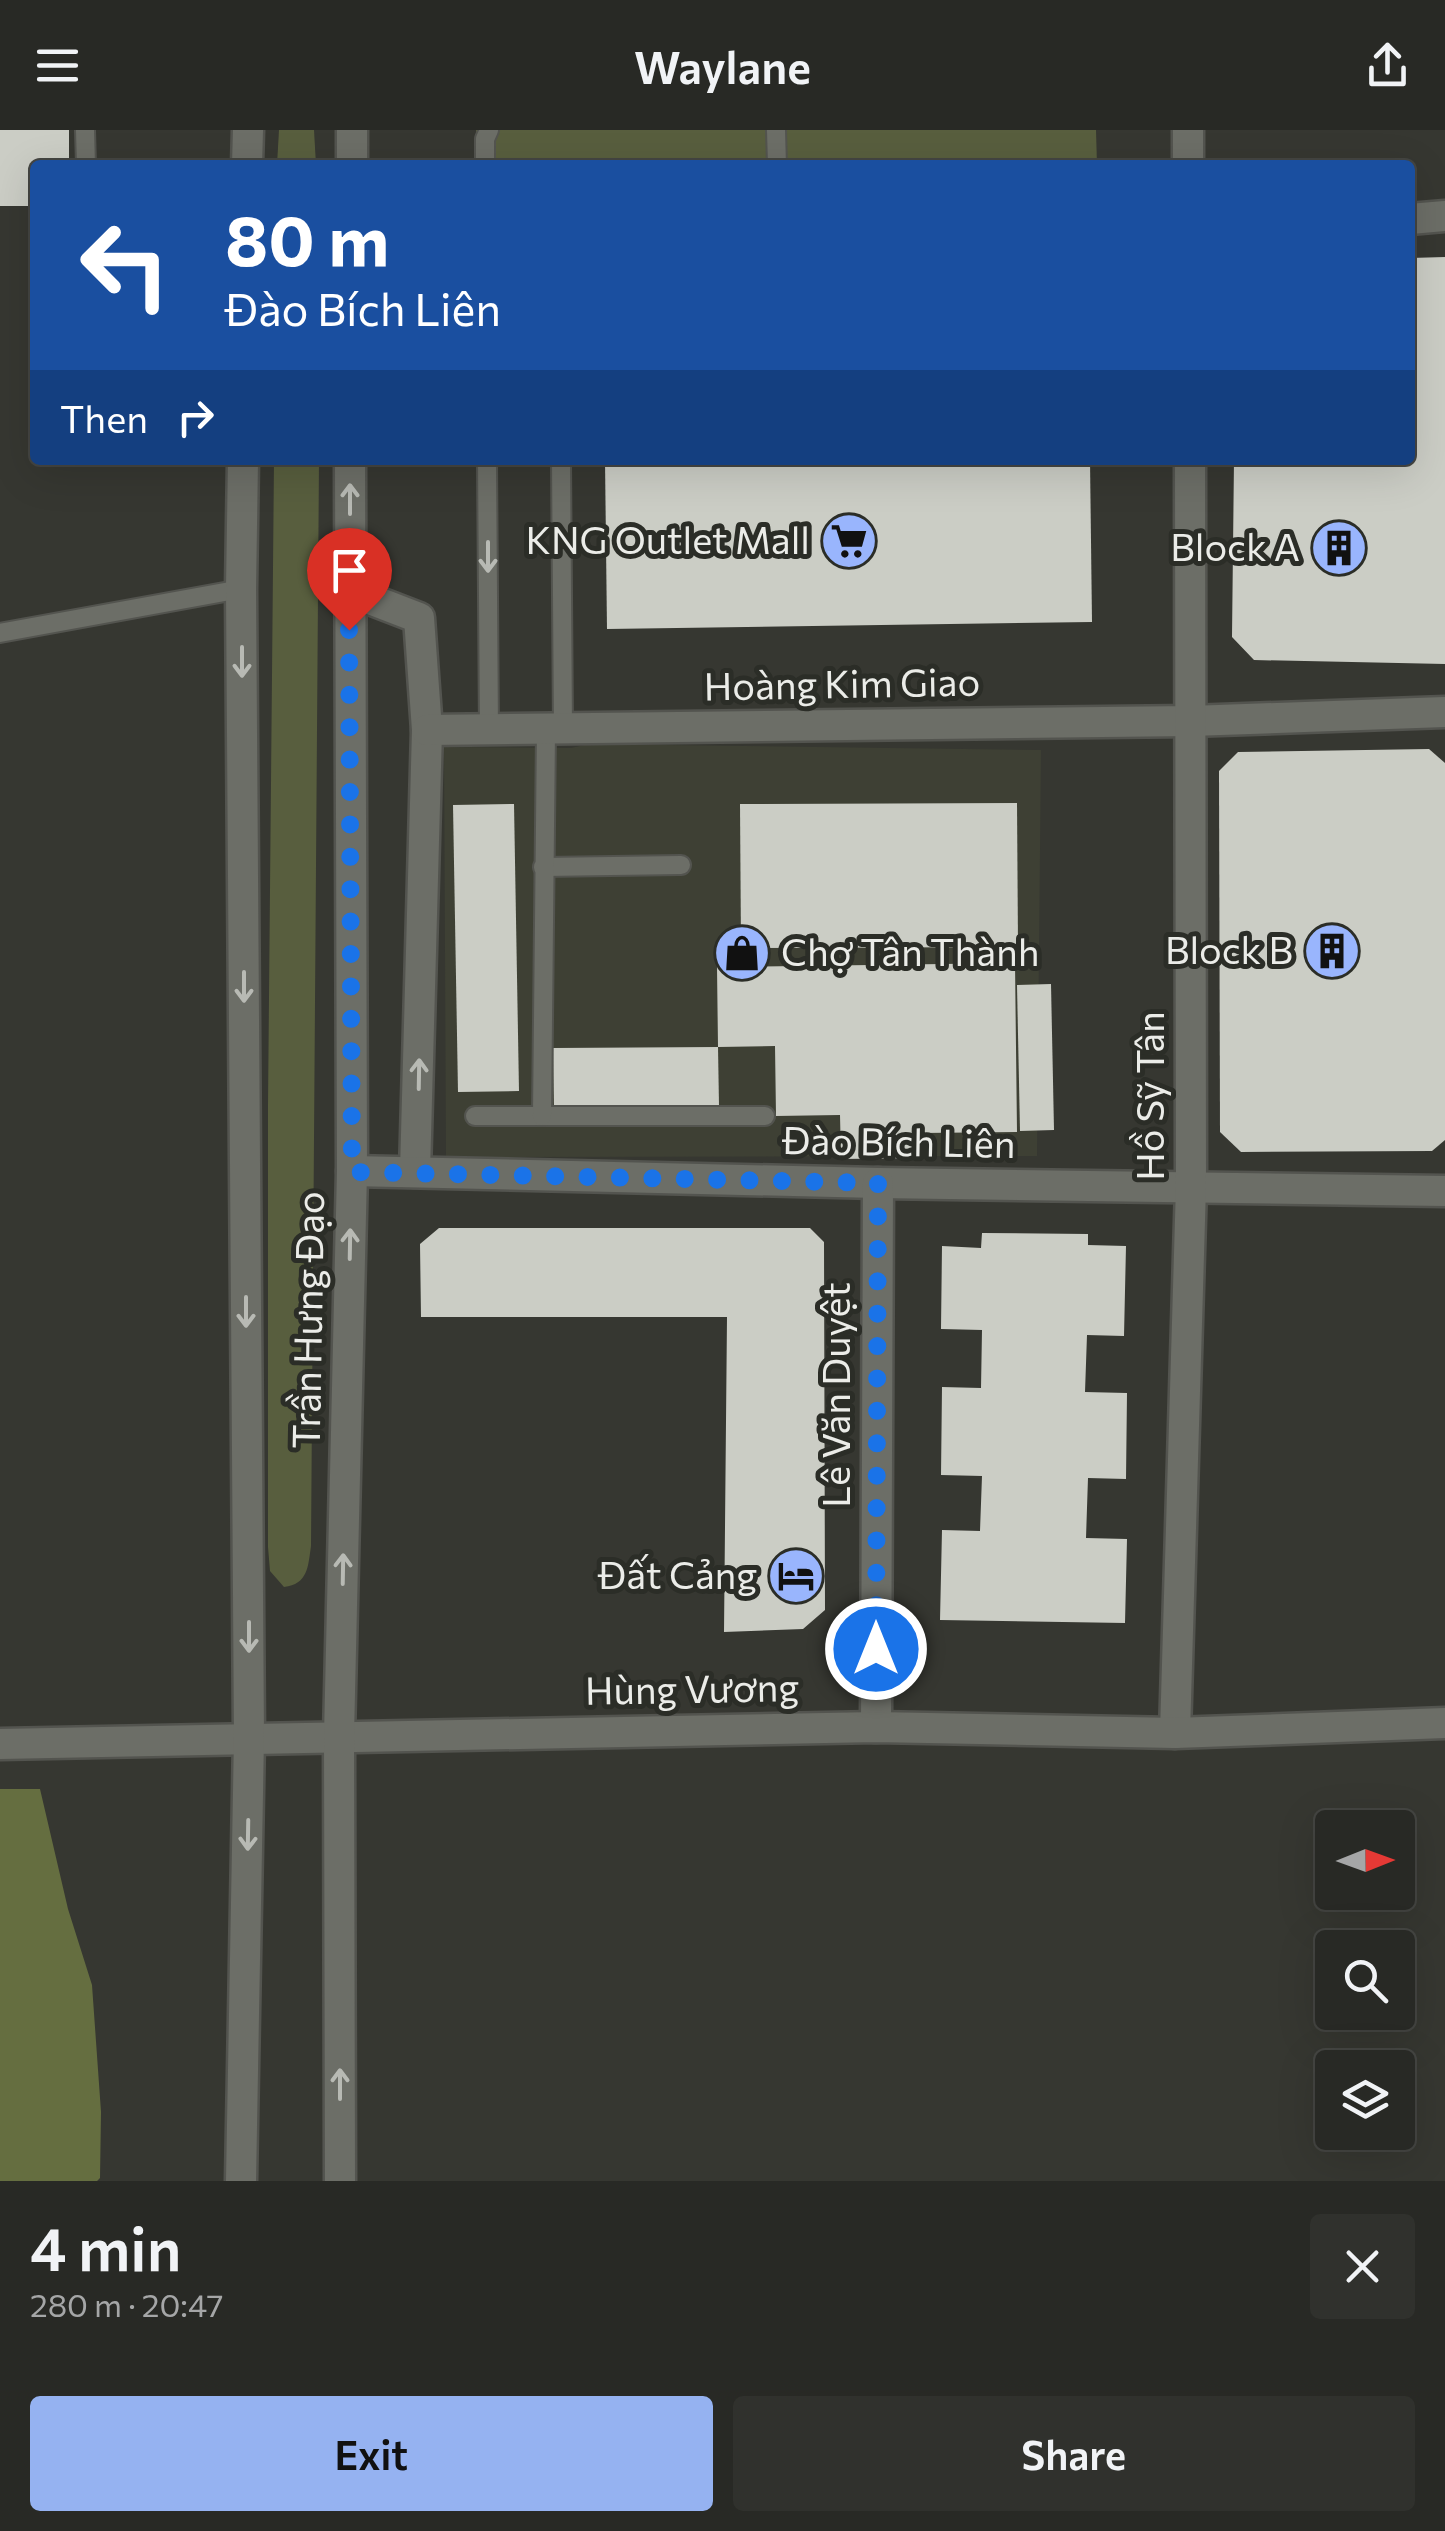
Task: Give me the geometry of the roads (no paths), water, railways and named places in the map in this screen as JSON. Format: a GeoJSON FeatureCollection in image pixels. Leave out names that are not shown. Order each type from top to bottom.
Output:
{"type":"FeatureCollection","features":[{"type":"Feature","properties":{"kind":"street"},"geometry":{"type":"LineString","coordinates":[[247,160],[248,130]]}},
{"type":"Feature","properties":{"kind":"street"},"geometry":{"type":"LineString","coordinates":[[352,130],[352,160]]}},
{"type":"Feature","properties":{"kind":"street"},"geometry":{"type":"LineString","coordinates":[[1188,130],[1188,160]]}},
{"type":"Feature","properties":{"kind":"street"},"geometry":{"type":"LineString","coordinates":[[1415,219],[1445,216]]}},
{"type":"Feature","properties":{"kind":"street","name":"Trần Hưng Đạo"},"geometry":{"type":"LineString","coordinates":[[241,2181],[250,1738],[243,465]]}},
{"type":"Feature","properties":{"kind":"street","name":"Trần Hưng Đạo"},"geometry":{"type":"LineString","coordinates":[[340,2181],[339,1736],[352,1172],[350,465]]}},
{"type":"Feature","properties":{"kind":"street","name":"Hồ Sỹ Tân"},"geometry":{"type":"LineString","coordinates":[[1175,1733],[1191,1186],[1190,465]]}},
{"type":"Feature","properties":{"kind":"street"},"geometry":{"type":"LineString","coordinates":[[349,591],[419,618],[427,730],[415,1172]]}},
{"type":"Feature","properties":{"kind":"street","name":"Hoàng Kim Giao"},"geometry":{"type":"LineString","coordinates":[[427,730],[1191,720],[1445,712]]}},
{"type":"Feature","properties":{"kind":"street","name":"Đào Bích Liên"},"geometry":{"type":"LineString","coordinates":[[352,1172],[1445,1191]]}},
{"type":"Feature","properties":{"kind":"street","name":"Lê Văn Duyệt"},"geometry":{"type":"LineString","coordinates":[[876,1727],[878,1183]]}},
{"type":"Feature","properties":{"kind":"street","name":"Hùng Vương"},"geometry":{"type":"LineString","coordinates":[[0,1744],[876,1727],[1175,1733],[1445,1723]]}},
{"type":"Feature","properties":{"kind":"lane"},"geometry":{"type":"LineString","coordinates":[[85,130],[86,160]]}},
{"type":"Feature","properties":{"kind":"lane"},"geometry":{"type":"LineString","coordinates":[[485,160],[484,139],[488,130]]}},
{"type":"Feature","properties":{"kind":"lane"},"geometry":{"type":"LineString","coordinates":[[776,130],[777,160]]}},
{"type":"Feature","properties":{"kind":"lane"},"geometry":{"type":"LineString","coordinates":[[487,465],[490,732]]}},
{"type":"Feature","properties":{"kind":"lane"},"geometry":{"type":"LineString","coordinates":[[542,1116],[544,867],[555,730],[561,465]]}},
{"type":"Feature","properties":{"kind":"lane"},"geometry":{"type":"LineString","coordinates":[[0,633],[241,589]]}},
{"type":"Feature","properties":{"kind":"lane"},"geometry":{"type":"LineString","coordinates":[[544,867],[680,865]]}},
{"type":"Feature","properties":{"kind":"lane"},"geometry":{"type":"LineString","coordinates":[[476,1116],[765,1116]]}},
{"type":"Feature","properties":{"kind":"place","name":"KNG Outlet Mall"},"geometry":{"type":"Point","coordinates":[849,541]}},
{"type":"Feature","properties":{"kind":"place","name":"Block A"},"geometry":{"type":"Point","coordinates":[1339,548]}},
{"type":"Feature","properties":{"kind":"place","name":"Block B"},"geometry":{"type":"Point","coordinates":[1332,951]}},
{"type":"Feature","properties":{"kind":"place","name":"Chợ Tân Thành"},"geometry":{"type":"Point","coordinates":[742,953]}},
{"type":"Feature","properties":{"kind":"place","name":"Đất Cảng"},"geometry":{"type":"Point","coordinates":[796,1576]}}]}
